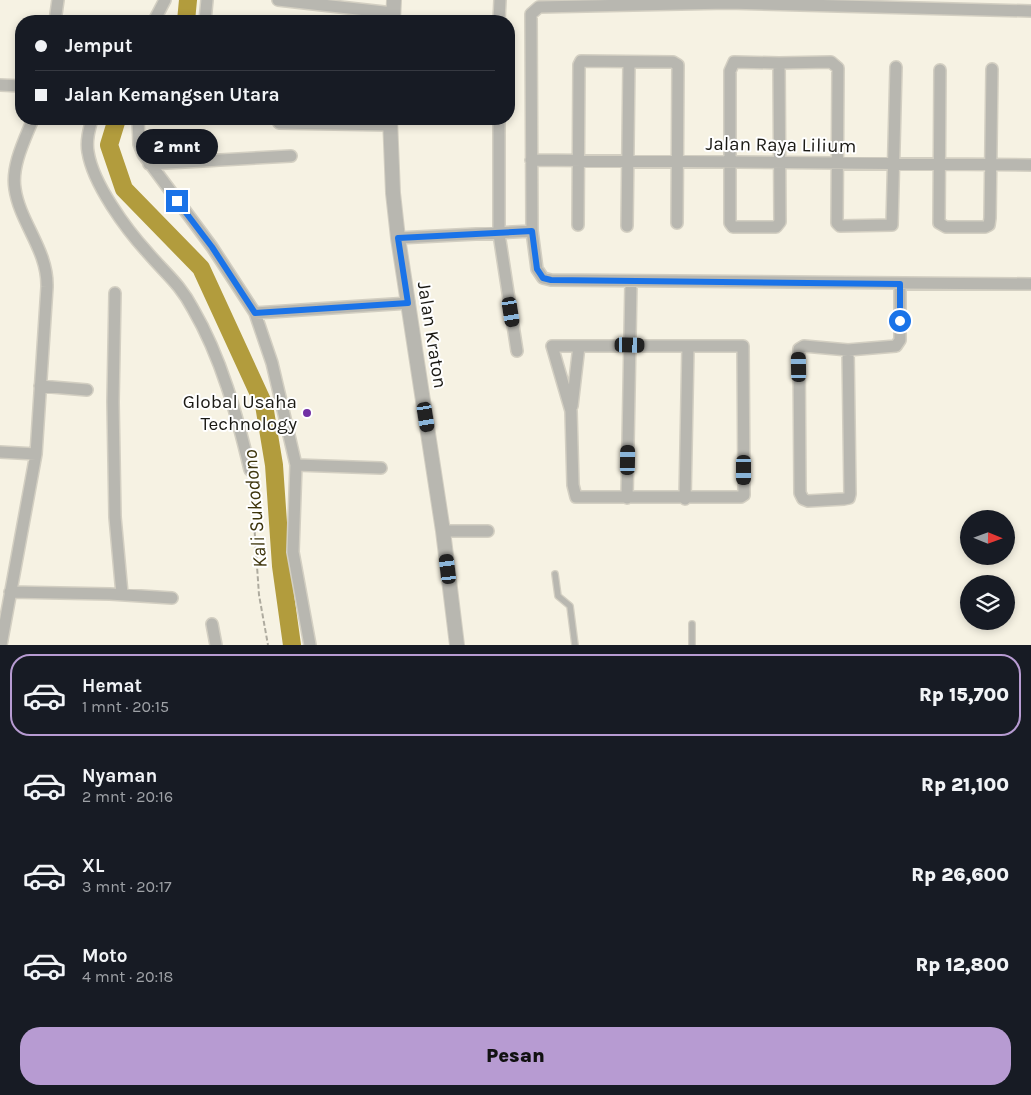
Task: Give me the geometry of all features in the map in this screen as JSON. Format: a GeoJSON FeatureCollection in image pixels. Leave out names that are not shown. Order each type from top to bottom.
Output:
{"type":"FeatureCollection","features":[{"type":"Feature","properties":{"kind":"street"},"geometry":{"type":"LineString","coordinates":[[56,15],[58,0]]}},
{"type":"Feature","properties":{"kind":"street"},"geometry":{"type":"LineString","coordinates":[[157,15],[165,0]]}},
{"type":"Feature","properties":{"kind":"street"},"geometry":{"type":"LineString","coordinates":[[206,15],[207,0]]}},
{"type":"Feature","properties":{"kind":"street"},"geometry":{"type":"LineString","coordinates":[[278,0],[393,12]]}},
{"type":"Feature","properties":{"kind":"street"},"geometry":{"type":"LineString","coordinates":[[499,15],[500,0]]}},
{"type":"Feature","properties":{"kind":"street"},"geometry":{"type":"LineString","coordinates":[[1031,11],[728,3],[539,7],[531,14],[532,231],[536,264],[543,278],[551,280],[631,282],[1031,284]]}},
{"type":"Feature","properties":{"kind":"street"},"geometry":{"type":"LineString","coordinates":[[578,225],[579,62],[673,62],[678,65],[677,223]]}},
{"type":"Feature","properties":{"kind":"street"},"geometry":{"type":"LineString","coordinates":[[626,226],[629,62]]}},
{"type":"Feature","properties":{"kind":"street"},"geometry":{"type":"LineString","coordinates":[[779,63],[779,224],[776,227],[733,227],[730,224],[729,162],[731,65],[734,62],[831,62],[836,65],[838,225],[850,226],[892,225],[896,67]]}},
{"type":"Feature","properties":{"kind":"street"},"geometry":{"type":"LineString","coordinates":[[940,70],[939,223],[946,227],[986,228],[989,225],[992,69]]}},
{"type":"Feature","properties":{"kind":"street"},"geometry":{"type":"LineString","coordinates":[[0,85],[15,86]]}},
{"type":"Feature","properties":{"kind":"street"},"geometry":{"type":"LineString","coordinates":[[0,645],[36,454],[46,286],[46,266],[15,189],[17,161],[31,125]]}},
{"type":"Feature","properties":{"kind":"street"},"geometry":{"type":"LineString","coordinates":[[91,125],[87,144],[95,174],[110,201],[144,249],[176,281],[194,310],[214,354],[237,416],[250,470]]}},
{"type":"Feature","properties":{"kind":"street"},"geometry":{"type":"LineString","coordinates":[[138,125],[139,144],[149,164],[212,247],[255,313],[272,362],[296,465],[293,552],[310,645]]}},
{"type":"Feature","properties":{"kind":"street","name":"Jalan Kraton"},"geometry":{"type":"LineString","coordinates":[[390,125],[393,194],[398,238],[443,531],[458,645]]}},
{"type":"Feature","properties":{"kind":"street"},"geometry":{"type":"LineString","coordinates":[[499,125],[499,234],[517,351]]}},
{"type":"Feature","properties":{"kind":"street"},"geometry":{"type":"LineString","coordinates":[[149,164],[291,156]]}},
{"type":"Feature","properties":{"kind":"street","name":"Jalan Raya Lilium"},"geometry":{"type":"LineString","coordinates":[[531,160],[1031,165]]}},
{"type":"Feature","properties":{"kind":"street"},"geometry":{"type":"LineString","coordinates":[[398,238],[532,231]]}},
{"type":"Feature","properties":{"kind":"street"},"geometry":{"type":"LineString","coordinates":[[627,498],[631,282]]}},
{"type":"Feature","properties":{"kind":"street"},"geometry":{"type":"LineString","coordinates":[[848,350],[849,498],[808,501],[802,499],[800,493],[799,349],[804,346],[848,350],[896,346],[900,340],[900,284]]}},
{"type":"Feature","properties":{"kind":"street"},"geometry":{"type":"LineString","coordinates":[[115,292],[114,507],[122,594]]}},
{"type":"Feature","properties":{"kind":"street"},"geometry":{"type":"LineString","coordinates":[[255,313],[408,303]]}},
{"type":"Feature","properties":{"kind":"street"},"geometry":{"type":"LineString","coordinates":[[571,411],[551,346],[741,345],[744,347],[744,495],[741,497],[685,499],[580,499],[574,495],[571,411],[579,346]]}},
{"type":"Feature","properties":{"kind":"street"},"geometry":{"type":"LineString","coordinates":[[685,499],[688,346]]}},
{"type":"Feature","properties":{"kind":"street"},"geometry":{"type":"LineString","coordinates":[[40,386],[87,390]]}},
{"type":"Feature","properties":{"kind":"street"},"geometry":{"type":"LineString","coordinates":[[0,452],[36,454]]}},
{"type":"Feature","properties":{"kind":"street"},"geometry":{"type":"LineString","coordinates":[[296,465],[381,468]]}},
{"type":"Feature","properties":{"kind":"street"},"geometry":{"type":"LineString","coordinates":[[443,531],[488,531]]}},
{"type":"Feature","properties":{"kind":"street"},"geometry":{"type":"LineString","coordinates":[[10,592],[122,594],[172,598]]}},
{"type":"Feature","properties":{"kind":"street"},"geometry":{"type":"LineString","coordinates":[[212,624],[216,645]]}},
{"type":"Feature","properties":{"kind":"lane"},"geometry":{"type":"LineString","coordinates":[[555,574],[558,596],[570,606],[575,645]]}},
{"type":"Feature","properties":{"kind":"lane"},"geometry":{"type":"LineString","coordinates":[[692,624],[692,645]]}},
{"type":"Feature","properties":{"kind":"path"},"geometry":{"type":"LineString","coordinates":[[250,470],[258,595],[268,645]]}},
{"type":"Feature","properties":{"kind":"waterway","name":"Kali Sukodono"},"geometry":{"type":"LineString","coordinates":[[187,15],[188,0]]}},
{"type":"Feature","properties":{"kind":"waterway","name":"Kali Sukodono"},"geometry":{"type":"LineString","coordinates":[[115,125],[109,145],[124,189],[201,268],[264,405],[274,465],[281,566],[292,645]]}},
{"type":"Feature","properties":{"kind":"place","name":"Global Usaha Technology"},"geometry":{"type":"Point","coordinates":[307,413]}},
{"type":"Feature","properties":{"kind":"route"},"geometry":{"type":"LineString","coordinates":[[177,201],[212,247],[255,313],[408,303],[398,238],[532,231],[537,269],[543,278],[551,280],[900,284],[900,321]]}}]}
